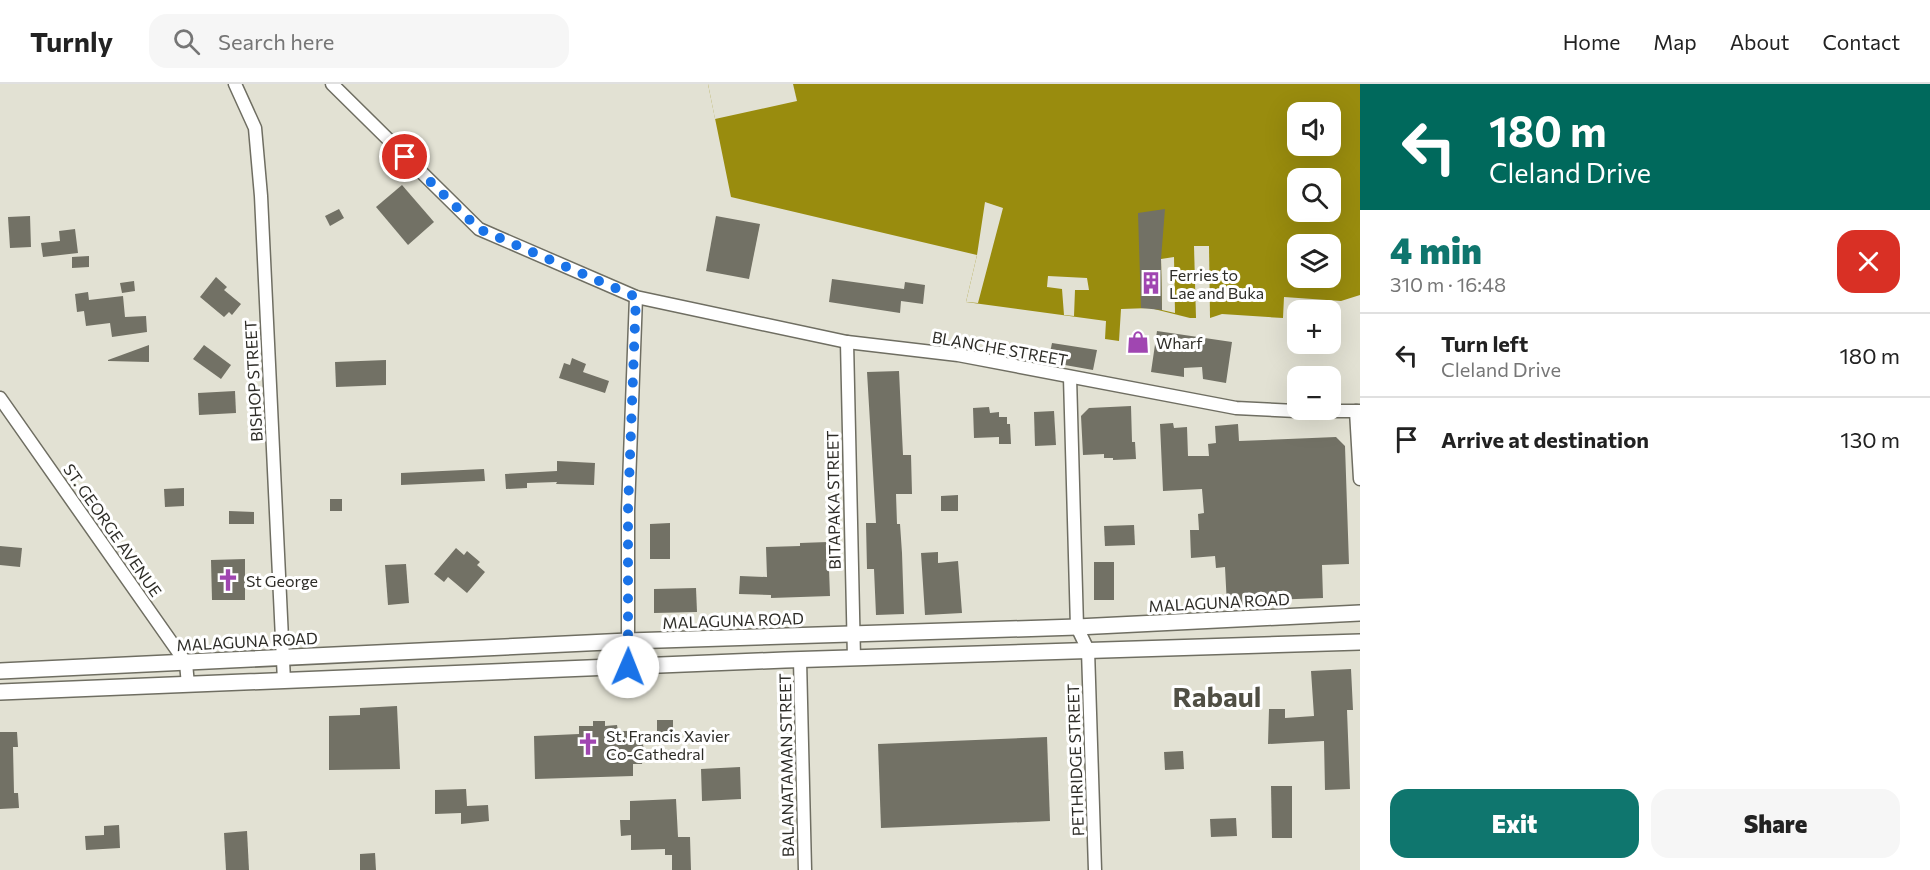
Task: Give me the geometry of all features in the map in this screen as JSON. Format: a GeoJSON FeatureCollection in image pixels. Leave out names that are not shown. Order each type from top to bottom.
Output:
{"type":"FeatureCollection","features":[{"type":"Feature","properties":{"kind":"street","name":"BISHOP STREET"},"geometry":{"type":"LineString","coordinates":[[235,84],[255,128],[261,196],[284,681]]}},
{"type":"Feature","properties":{"kind":"street","name":"BLANCHE STREET"},"geometry":{"type":"LineString","coordinates":[[332,84],[479,229],[636,297],[847,342],[958,355],[1236,408],[1358,411]]}},
{"type":"Feature","properties":{"kind":"street"},"geometry":{"type":"LineString","coordinates":[[628,667],[628,510],[636,297]]}},
{"type":"Feature","properties":{"kind":"street","name":"BITAPAKA STREET"},"geometry":{"type":"LineString","coordinates":[[847,342],[854,658]]}},
{"type":"Feature","properties":{"kind":"street"},"geometry":{"type":"LineString","coordinates":[[1070,377],[1077,627],[1088,650]]}},
{"type":"Feature","properties":{"kind":"street","name":"ST. GEORGE AVENUE"},"geometry":{"type":"LineString","coordinates":[[0,398],[186,663],[188,685]]}},
{"type":"Feature","properties":{"kind":"street"},"geometry":{"type":"LineString","coordinates":[[1358,411],[1360,479]]}},
{"type":"Feature","properties":{"kind":"street","name":"MALAGUNA ROAD"},"geometry":{"type":"LineString","coordinates":[[0,671],[628,641],[1077,627],[1360,613]]}},
{"type":"Feature","properties":{"kind":"street"},"geometry":{"type":"LineString","coordinates":[[0,692],[854,658],[1360,642]]}},
{"type":"Feature","properties":{"kind":"street","name":"PETHRIDGE STREET"},"geometry":{"type":"LineString","coordinates":[[1088,650],[1095,870]]}},
{"type":"Feature","properties":{"kind":"street","name":"BALANATAMAN STREET"},"geometry":{"type":"LineString","coordinates":[[800,660],[805,870]]}},
{"type":"Feature","properties":{"kind":"shaded area"},"geometry":{"type":"Polygon","coordinates":[[[708,84],[1360,84],[1360,295],[1341,301],[1284,297],[1283,318],[1222,314],[1210,318],[1190,318],[1150,308],[1121,309],[1119,341],[1105,339],[1106,321],[966,302],[977,255],[731,197],[708,84]]]}},
{"type":"Feature","properties":{"kind":"pier"},"geometry":{"type":"Polygon","coordinates":[[[708,84],[793,84],[797,101],[715,119],[708,84]]]}},
{"type":"Feature","properties":{"kind":"pier"},"geometry":{"type":"Polygon","coordinates":[[[985,202],[1003,208],[978,303],[966,302],[977,255],[985,202]]]}},
{"type":"Feature","properties":{"kind":"pier"},"geometry":{"type":"Polygon","coordinates":[[[1194,246],[1209,246],[1210,318],[1196,318],[1194,246]]]}},
{"type":"Feature","properties":{"kind":"pier"},"geometry":{"type":"Polygon","coordinates":[[[1174,257],[1175,313],[1162,310],[1161,259],[1174,257]]]}},
{"type":"Feature","properties":{"kind":"pier"},"geometry":{"type":"Polygon","coordinates":[[[1048,276],[1087,278],[1089,290],[1075,290],[1074,316],[1064,315],[1062,289],[1047,287],[1048,276]]]}},
{"type":"Feature","properties":{"kind":"building"},"geometry":{"type":"Polygon","coordinates":[[[402,185],[434,222],[408,245],[376,207],[402,185]]]}},
{"type":"Feature","properties":{"kind":"building"},"geometry":{"type":"Polygon","coordinates":[[[339,209],[344,218],[330,226],[325,216],[339,209]]]}},
{"type":"Feature","properties":{"kind":"building","name":"Ferries to Lae and Buka"},"geometry":{"type":"Polygon","coordinates":[[[1165,209],[1161,259],[1162,310],[1141,308],[1138,213],[1165,209]]]}},
{"type":"Feature","properties":{"kind":"building"},"geometry":{"type":"Polygon","coordinates":[[[30,216],[31,247],[10,248],[8,217],[30,216]]]}},
{"type":"Feature","properties":{"kind":"building"},"geometry":{"type":"Polygon","coordinates":[[[716,216],[760,224],[749,279],[706,271],[716,216]]]}},
{"type":"Feature","properties":{"kind":"building"},"geometry":{"type":"Polygon","coordinates":[[[75,229],[78,253],[43,257],[41,243],[60,241],[59,231],[75,229]]]}},
{"type":"Feature","properties":{"kind":"building"},"geometry":{"type":"Polygon","coordinates":[[[89,256],[89,267],[72,268],[72,257],[89,256]]]}},
{"type":"Feature","properties":{"kind":"building"},"geometry":{"type":"Polygon","coordinates":[[[216,277],[227,287],[224,290],[241,304],[232,315],[229,312],[224,317],[200,297],[216,277]]]}},
{"type":"Feature","properties":{"kind":"building"},"geometry":{"type":"Polygon","coordinates":[[[832,279],[904,289],[905,282],[925,285],[923,304],[901,301],[900,313],[829,302],[832,279]]]}},
{"type":"Feature","properties":{"kind":"building"},"geometry":{"type":"Polygon","coordinates":[[[134,281],[135,291],[122,293],[120,283],[134,281]]]}},
{"type":"Feature","properties":{"kind":"building"},"geometry":{"type":"Polygon","coordinates":[[[88,292],[89,300],[123,296],[125,317],[146,316],[147,332],[112,337],[110,323],[86,326],[84,311],[77,312],[75,294],[88,292]]]}},
{"type":"Feature","properties":{"kind":"building"},"geometry":{"type":"Polygon","coordinates":[[[1157,331],[1232,342],[1226,383],[1203,379],[1202,367],[1184,368],[1184,377],[1151,372],[1157,331]]]}},
{"type":"Feature","properties":{"kind":"building"},"geometry":{"type":"Polygon","coordinates":[[[1052,343],[1097,350],[1093,370],[1048,362],[1052,343]]]}},
{"type":"Feature","properties":{"kind":"building"},"geometry":{"type":"Polygon","coordinates":[[[149,345],[149,362],[108,361],[108,360],[149,345]]]}},
{"type":"Feature","properties":{"kind":"building"},"geometry":{"type":"Polygon","coordinates":[[[204,345],[231,365],[221,379],[193,359],[204,345]]]}},
{"type":"Feature","properties":{"kind":"building"},"geometry":{"type":"Polygon","coordinates":[[[572,358],[586,364],[583,372],[609,381],[605,393],[559,378],[564,363],[570,365],[572,358]]]}},
{"type":"Feature","properties":{"kind":"building"},"geometry":{"type":"Polygon","coordinates":[[[386,360],[386,385],[336,387],[335,362],[386,360]]]}},
{"type":"Feature","properties":{"kind":"building"},"geometry":{"type":"Polygon","coordinates":[[[899,371],[903,455],[911,455],[912,494],[896,494],[897,524],[900,524],[902,553],[904,614],[876,615],[874,569],[867,569],[866,523],[876,523],[867,372],[899,371]]]}},
{"type":"Feature","properties":{"kind":"building"},"geometry":{"type":"Polygon","coordinates":[[[235,391],[236,413],[199,415],[198,393],[235,391]]]}},
{"type":"Feature","properties":{"kind":"building"},"geometry":{"type":"Polygon","coordinates":[[[1131,406],[1132,442],[1135,442],[1136,459],[1113,460],[1113,458],[1104,458],[1104,454],[1083,455],[1081,416],[1089,408],[1131,406]]]}},
{"type":"Feature","properties":{"kind":"building"},"geometry":{"type":"Polygon","coordinates":[[[989,407],[990,413],[999,412],[999,417],[1007,417],[1007,424],[1010,424],[1011,444],[999,444],[999,437],[974,438],[973,408],[989,407]]]}},
{"type":"Feature","properties":{"kind":"building"},"geometry":{"type":"Polygon","coordinates":[[[1054,411],[1056,445],[1035,446],[1034,412],[1054,411]]]}},
{"type":"Feature","properties":{"kind":"building"},"geometry":{"type":"Polygon","coordinates":[[[1173,423],[1174,428],[1187,427],[1188,456],[1209,456],[1208,444],[1216,443],[1215,426],[1238,424],[1239,441],[1336,437],[1345,446],[1349,564],[1322,565],[1323,598],[1244,601],[1244,606],[1227,606],[1225,567],[1216,568],[1215,556],[1191,558],[1190,530],[1199,530],[1198,514],[1204,513],[1202,489],[1163,491],[1160,424],[1173,423]]]}},
{"type":"Feature","properties":{"kind":"building"},"geometry":{"type":"Polygon","coordinates":[[[557,461],[595,463],[594,485],[556,484],[557,482],[527,483],[527,488],[506,489],[505,474],[557,471],[557,461]]]}},
{"type":"Feature","properties":{"kind":"building"},"geometry":{"type":"Polygon","coordinates":[[[484,469],[485,481],[401,485],[401,473],[484,469]]]}},
{"type":"Feature","properties":{"kind":"building"},"geometry":{"type":"Polygon","coordinates":[[[184,488],[184,506],[165,507],[164,489],[184,488]]]}},
{"type":"Feature","properties":{"kind":"building"},"geometry":{"type":"Polygon","coordinates":[[[958,495],[958,511],[941,511],[941,496],[958,495]]]}},
{"type":"Feature","properties":{"kind":"building"},"geometry":{"type":"Polygon","coordinates":[[[330,499],[342,499],[342,511],[330,511],[330,499]]]}},
{"type":"Feature","properties":{"kind":"building"},"geometry":{"type":"Polygon","coordinates":[[[229,511],[254,512],[254,524],[229,524],[229,511]]]}},
{"type":"Feature","properties":{"kind":"building"},"geometry":{"type":"Polygon","coordinates":[[[670,523],[670,559],[650,559],[650,524],[670,523]]]}},
{"type":"Feature","properties":{"kind":"building"},"geometry":{"type":"Polygon","coordinates":[[[1134,525],[1135,545],[1105,546],[1104,526],[1134,525]]]}},
{"type":"Feature","properties":{"kind":"building"},"geometry":{"type":"Polygon","coordinates":[[[828,542],[830,596],[771,598],[771,595],[739,594],[740,576],[767,577],[766,547],[828,542]]]}},
{"type":"Feature","properties":{"kind":"building"},"geometry":{"type":"Polygon","coordinates":[[[0,546],[22,548],[20,567],[0,565],[0,546]]]}},
{"type":"Feature","properties":{"kind":"building"},"geometry":{"type":"Polygon","coordinates":[[[456,548],[464,555],[467,551],[480,562],[477,565],[485,572],[467,593],[448,577],[444,582],[434,574],[456,548]]]}},
{"type":"Feature","properties":{"kind":"building"},"geometry":{"type":"Polygon","coordinates":[[[938,552],[938,563],[958,561],[962,613],[925,615],[921,553],[938,552]]]}},
{"type":"Feature","properties":{"kind":"building","name":"St George"},"geometry":{"type":"Polygon","coordinates":[[[245,559],[245,600],[212,600],[211,560],[245,559]]]}},
{"type":"Feature","properties":{"kind":"building"},"geometry":{"type":"Polygon","coordinates":[[[1094,562],[1114,562],[1114,600],[1094,600],[1094,562]]]}},
{"type":"Feature","properties":{"kind":"building"},"geometry":{"type":"Polygon","coordinates":[[[406,564],[409,603],[388,605],[385,565],[406,564]]]}},
{"type":"Feature","properties":{"kind":"building"},"geometry":{"type":"Polygon","coordinates":[[[696,588],[697,612],[654,613],[654,589],[696,588]]]}},
{"type":"Feature","properties":{"kind":"building"},"geometry":{"type":"Polygon","coordinates":[[[1351,669],[1353,710],[1347,710],[1350,789],[1325,790],[1324,741],[1268,744],[1269,709],[1285,709],[1285,718],[1314,716],[1311,671],[1351,669]]]}},
{"type":"Feature","properties":{"kind":"building"},"geometry":{"type":"Polygon","coordinates":[[[397,706],[400,769],[329,770],[329,716],[360,715],[360,708],[397,706]]]}},
{"type":"Feature","properties":{"kind":"building"},"geometry":{"type":"Polygon","coordinates":[[[657,720],[673,720],[673,738],[657,738],[657,720]]]}},
{"type":"Feature","properties":{"kind":"building","name":"St. Francis Xavier Co-Cathedral"},"geometry":{"type":"Polygon","coordinates":[[[593,721],[605,721],[605,726],[617,725],[618,731],[631,731],[631,739],[640,738],[645,750],[642,764],[633,764],[633,776],[535,779],[534,736],[579,734],[579,726],[593,726],[593,721]]]}},
{"type":"Feature","properties":{"kind":"building"},"geometry":{"type":"Polygon","coordinates":[[[0,732],[17,732],[18,747],[13,747],[14,793],[18,793],[19,808],[0,809],[0,732]]]}},
{"type":"Feature","properties":{"kind":"building"},"geometry":{"type":"Polygon","coordinates":[[[1047,737],[1050,821],[881,828],[878,744],[1047,737]]]}},
{"type":"Feature","properties":{"kind":"building"},"geometry":{"type":"Polygon","coordinates":[[[1183,751],[1184,769],[1165,770],[1164,752],[1183,751]]]}},
{"type":"Feature","properties":{"kind":"building"},"geometry":{"type":"Polygon","coordinates":[[[740,767],[741,799],[702,801],[701,769],[740,767]]]}},
{"type":"Feature","properties":{"kind":"building"},"geometry":{"type":"Polygon","coordinates":[[[1271,786],[1292,786],[1292,838],[1272,838],[1271,786]]]}},
{"type":"Feature","properties":{"kind":"building"},"geometry":{"type":"Polygon","coordinates":[[[466,789],[467,806],[488,805],[489,821],[461,824],[461,813],[435,814],[435,790],[466,789]]]}},
{"type":"Feature","properties":{"kind":"building"},"geometry":{"type":"Polygon","coordinates":[[[676,799],[678,837],[690,837],[691,870],[672,870],[672,855],[665,855],[665,849],[631,850],[631,835],[621,836],[620,820],[630,820],[630,801],[676,799]]]}},
{"type":"Feature","properties":{"kind":"building"},"geometry":{"type":"Polygon","coordinates":[[[1236,818],[1237,836],[1211,837],[1210,819],[1236,818]]]}},
{"type":"Feature","properties":{"kind":"building"},"geometry":{"type":"Polygon","coordinates":[[[119,825],[120,848],[86,850],[85,836],[104,835],[104,826],[119,825]]]}},
{"type":"Feature","properties":{"kind":"building"},"geometry":{"type":"Polygon","coordinates":[[[247,831],[249,870],[226,870],[224,833],[247,831]]]}},
{"type":"Feature","properties":{"kind":"building"},"geometry":{"type":"Polygon","coordinates":[[[375,853],[376,870],[360,870],[360,854],[375,853]]]}},
{"type":"Feature","properties":{"kind":"place","name":"Ferries to Lae and Buka"},"geometry":{"type":"Point","coordinates":[1151,283]}},
{"type":"Feature","properties":{"kind":"place","name":"Wharf"},"geometry":{"type":"Point","coordinates":[1138,342]}},
{"type":"Feature","properties":{"kind":"place","name":"St George"},"geometry":{"type":"Point","coordinates":[228,580]}},
{"type":"Feature","properties":{"kind":"place","name":"St. Francis Xavier Co-Cathedral"},"geometry":{"type":"Point","coordinates":[588,744]}},
{"type":"Feature","properties":{"kind":"district","name":"Rabaul"},"geometry":{"type":"Point","coordinates":[1217,696]}},
{"type":"Feature","properties":{"kind":"route"},"geometry":{"type":"LineString","coordinates":[[405,157],[479,229],[636,297],[628,510],[628,667]]}}]}
